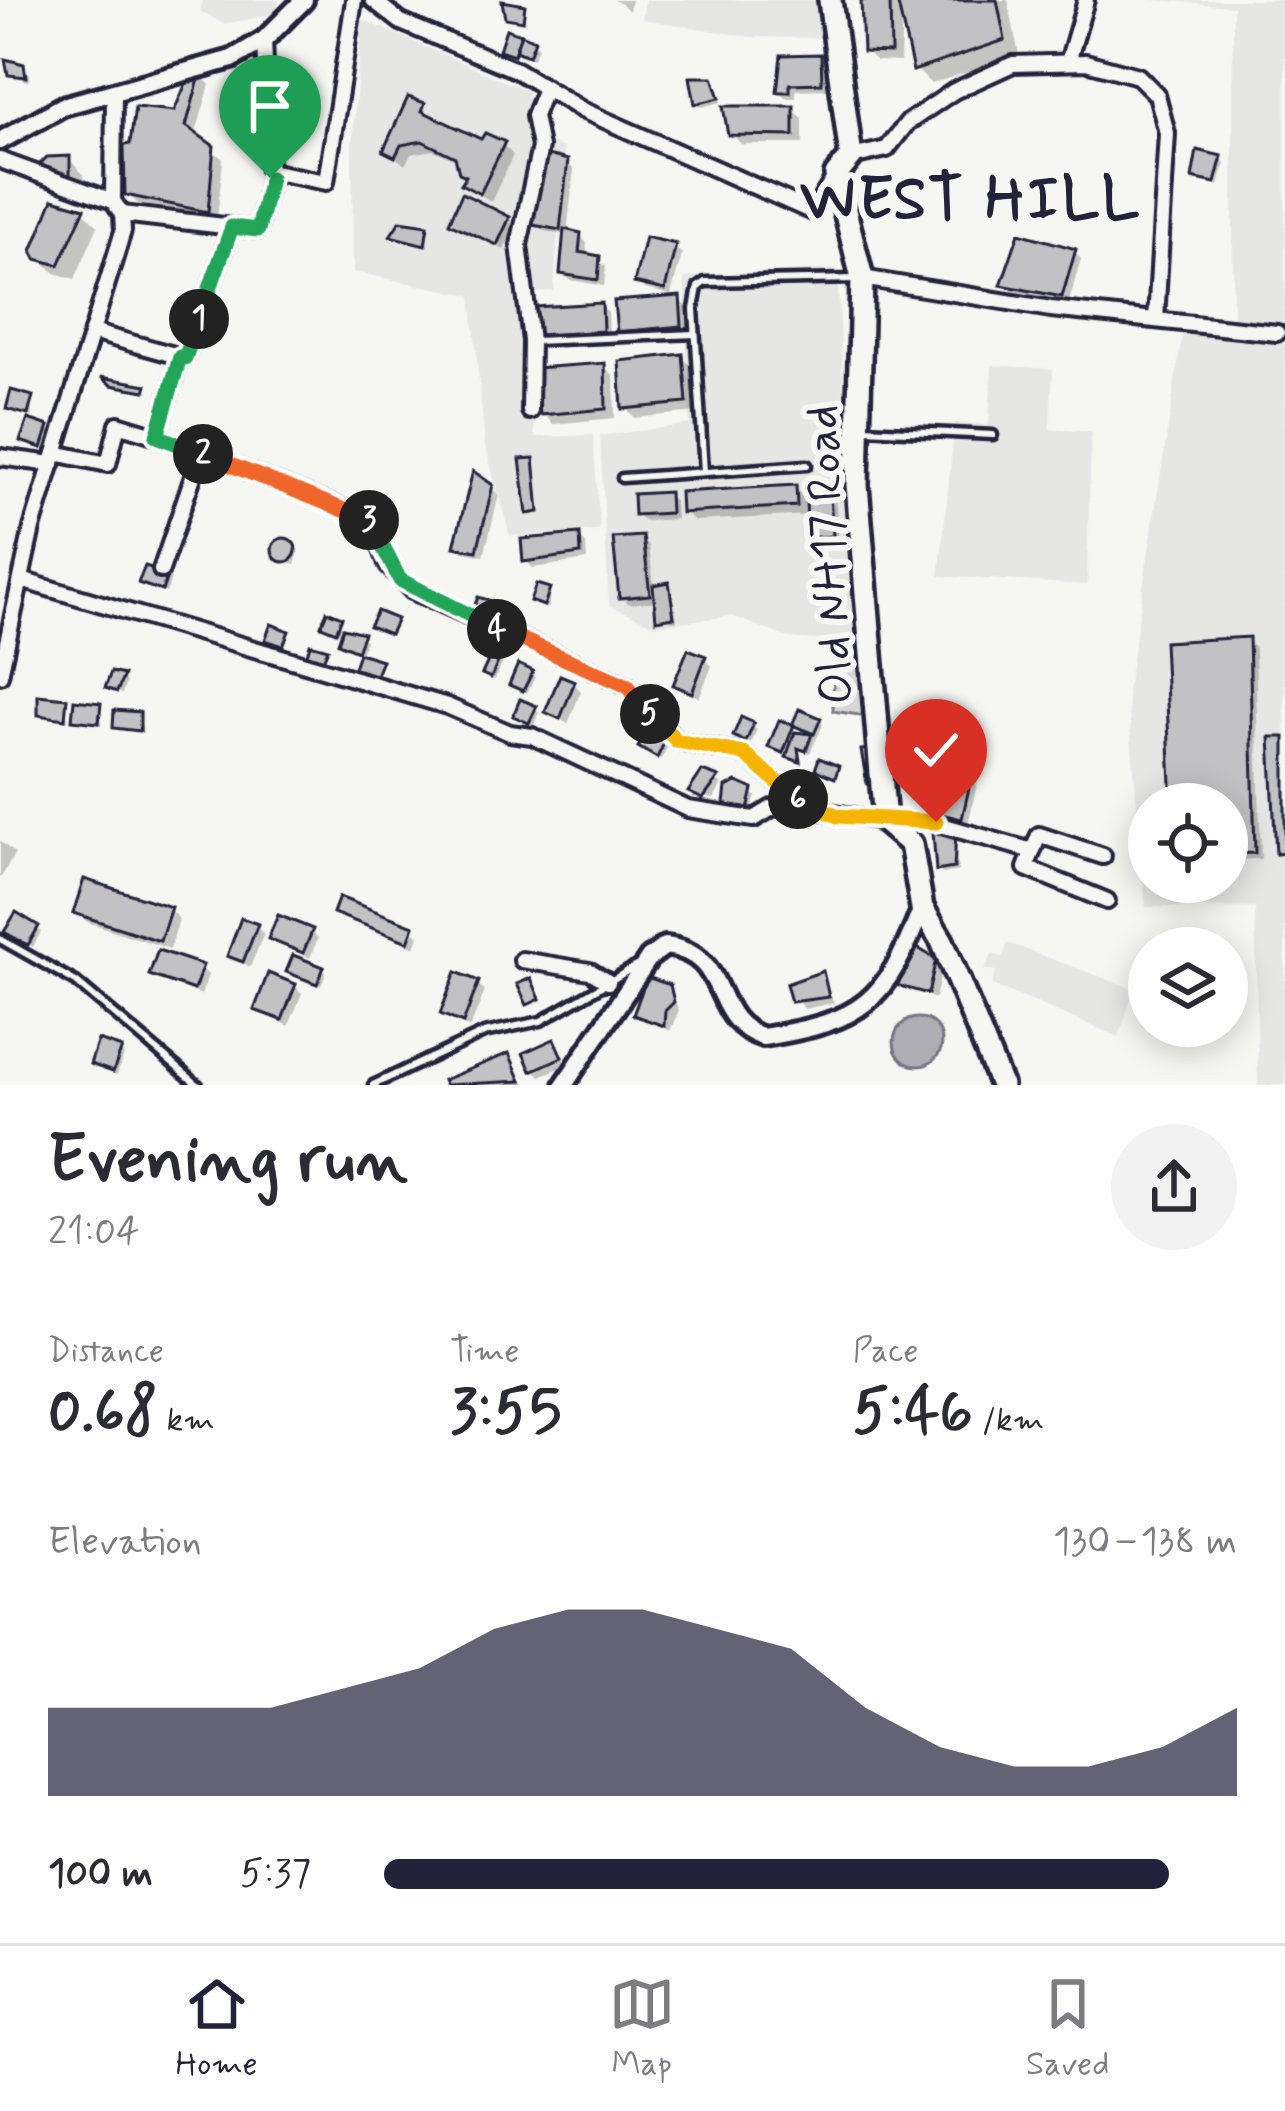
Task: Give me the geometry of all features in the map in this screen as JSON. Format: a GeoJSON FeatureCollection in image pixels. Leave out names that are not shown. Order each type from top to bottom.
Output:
{"type":"FeatureCollection","features":[{"type":"Feature","properties":{"kind":"main road","name":"Old NH17 Road"},"geometry":{"type":"LineString","coordinates":[[830,0],[844,166],[862,278],[857,485],[885,822],[911,844],[922,908],[1001,1085]]}},
{"type":"Feature","properties":{"kind":"street"},"geometry":{"type":"LineString","coordinates":[[0,141],[63,106],[232,59],[264,40],[304,0]]}},
{"type":"Feature","properties":{"kind":"street"},"geometry":{"type":"LineString","coordinates":[[269,171],[326,182],[354,0]]}},
{"type":"Feature","properties":{"kind":"street"},"geometry":{"type":"LineString","coordinates":[[374,0],[401,22],[545,88],[582,110],[813,212],[844,166],[887,149],[907,124],[954,92],[1013,64],[1086,62],[1138,76],[1157,95],[1168,134],[1156,320]]}},
{"type":"Feature","properties":{"kind":"street"},"geometry":{"type":"LineString","coordinates":[[1068,62],[1086,0]]}},
{"type":"Feature","properties":{"kind":"street"},"geometry":{"type":"LineString","coordinates":[[0,160],[118,207],[258,230],[265,219],[269,171],[264,40]]}},
{"type":"Feature","properties":{"kind":"street"},"geometry":{"type":"LineString","coordinates":[[530,411],[531,341],[519,245],[540,147],[534,116],[545,88]]}},
{"type":"Feature","properties":{"kind":"street"},"geometry":{"type":"LineString","coordinates":[[0,675],[53,458],[123,232],[115,91]]}},
{"type":"Feature","properties":{"kind":"street"},"geometry":{"type":"LineString","coordinates":[[92,332],[185,358],[232,227]]}},
{"type":"Feature","properties":{"kind":"street"},"geometry":{"type":"LineString","coordinates":[[862,278],[1277,333]]}},
{"type":"Feature","properties":{"kind":"street"},"geometry":{"type":"LineString","coordinates":[[157,436],[180,357]]}},
{"type":"Feature","properties":{"kind":"street"},"geometry":{"type":"LineString","coordinates":[[0,457],[108,464],[118,424],[371,520],[388,566],[412,591],[628,686],[677,741],[744,754],[808,808]]}},
{"type":"Feature","properties":{"kind":"street"},"geometry":{"type":"LineString","coordinates":[[161,570],[201,453]]}},
{"type":"Feature","properties":{"kind":"street"},"geometry":{"type":"LineString","coordinates":[[21,580],[448,707],[507,732],[532,736],[622,780],[625,776],[684,808],[754,819],[778,807],[808,808],[885,822],[949,824],[1029,850]]}},
{"type":"Feature","properties":{"kind":"street"},"geometry":{"type":"LineString","coordinates":[[1103,856],[1042,836],[1029,850],[1030,873],[1107,901]]}},
{"type":"Feature","properties":{"kind":"street"},"geometry":{"type":"LineString","coordinates":[[564,1085],[649,958],[665,946],[687,948],[706,961],[734,1021],[746,1031],[763,1036],[820,1028],[851,1017],[897,969],[922,908]]}},
{"type":"Feature","properties":{"kind":"street"},"geometry":{"type":"LineString","coordinates":[[522,960],[590,971],[608,982]]}},
{"type":"Feature","properties":{"kind":"lane"},"geometry":{"type":"LineString","coordinates":[[704,472],[698,287],[705,282],[862,278]]}},
{"type":"Feature","properties":{"kind":"lane"},"geometry":{"type":"LineString","coordinates":[[531,341],[696,334]]}},
{"type":"Feature","properties":{"kind":"lane"},"geometry":{"type":"LineString","coordinates":[[859,428],[993,435]]}},
{"type":"Feature","properties":{"kind":"lane"},"geometry":{"type":"LineString","coordinates":[[622,478],[807,465]]}},
{"type":"Feature","properties":{"kind":"lane"},"geometry":{"type":"LineString","coordinates":[[0,939],[76,982],[198,1085]]}},
{"type":"Feature","properties":{"kind":"lane"},"geometry":{"type":"LineString","coordinates":[[373,1085],[484,1033],[542,1021],[649,958]]}},
{"type":"Feature","properties":{"kind":"shaded area"},"geometry":{"type":"Polygon","coordinates":[[[203,0],[279,0],[275,14],[224,24],[200,11],[203,0]]]}},
{"type":"Feature","properties":{"kind":"shaded area"},"geometry":{"type":"Polygon","coordinates":[[[645,0],[817,0],[821,38],[751,37],[642,19],[645,0]]]}},
{"type":"Feature","properties":{"kind":"shaded area"},"geometry":{"type":"Polygon","coordinates":[[[1151,0],[1285,0],[1285,325],[1233,318],[1233,6],[1151,0]]]}},
{"type":"Feature","properties":{"kind":"shaded area"},"geometry":{"type":"Polygon","coordinates":[[[362,19],[527,91],[532,136],[564,148],[554,291],[525,294],[535,437],[593,435],[600,531],[510,536],[485,445],[471,295],[353,272],[352,145],[362,19]]]}},
{"type":"Feature","properties":{"kind":"shaded area"},"geometry":{"type":"Polygon","coordinates":[[[837,269],[857,643],[788,638],[732,616],[655,625],[609,605],[600,436],[690,424],[684,278],[837,269]]]}},
{"type":"Feature","properties":{"kind":"shaded area"},"geometry":{"type":"Polygon","coordinates":[[[1183,331],[1285,344],[1285,1085],[1258,1085],[1255,908],[1146,907],[1146,903],[1248,903],[1248,783],[1135,783],[1127,691],[1183,331]]]}},
{"type":"Feature","properties":{"kind":"shaded area"},"geometry":{"type":"Polygon","coordinates":[[[992,365],[1053,369],[1050,429],[1091,432],[1087,585],[939,576],[955,423],[989,425],[992,365]]]}},
{"type":"Feature","properties":{"kind":"shaded area"},"geometry":{"type":"Polygon","coordinates":[[[834,656],[868,658],[865,716],[833,711],[834,656]]]}},
{"type":"Feature","properties":{"kind":"shaded area"},"geometry":{"type":"Polygon","coordinates":[[[1008,943],[1128,987],[1128,1008],[1119,1037],[992,985],[996,971],[984,970],[993,954],[1003,957],[1008,943]]]}},
{"type":"Feature","properties":{"kind":"shaded area"},"geometry":{"type":"Polygon","coordinates":[[[918,1018],[935,1025],[942,1042],[935,1059],[918,1066],[901,1059],[894,1042],[901,1025],[918,1018]]]}},
{"type":"Feature","properties":{"kind":"building"},"geometry":{"type":"Polygon","coordinates":[[[861,0],[890,0],[891,53],[863,52],[861,0]]]}},
{"type":"Feature","properties":{"kind":"building"},"geometry":{"type":"Polygon","coordinates":[[[897,0],[997,0],[1005,40],[913,71],[897,0]]]}},
{"type":"Feature","properties":{"kind":"building"},"geometry":{"type":"Polygon","coordinates":[[[502,1],[525,5],[523,21],[505,18],[502,1]]]}},
{"type":"Feature","properties":{"kind":"building"},"geometry":{"type":"Polygon","coordinates":[[[506,29],[521,34],[514,55],[499,50],[506,29]]]}},
{"type":"Feature","properties":{"kind":"building"},"geometry":{"type":"Polygon","coordinates":[[[521,34],[535,40],[529,56],[515,51],[521,34]]]}},
{"type":"Feature","properties":{"kind":"building"},"geometry":{"type":"Polygon","coordinates":[[[821,54],[822,83],[790,84],[790,92],[777,92],[781,55],[821,54]]]}},
{"type":"Feature","properties":{"kind":"building"},"geometry":{"type":"Polygon","coordinates":[[[5,59],[24,64],[26,77],[8,75],[5,59]]]}},
{"type":"Feature","properties":{"kind":"building"},"geometry":{"type":"Polygon","coordinates":[[[201,72],[186,126],[214,146],[208,212],[125,195],[124,145],[130,144],[135,107],[174,111],[190,74],[201,72]]]}},
{"type":"Feature","properties":{"kind":"building"},"geometry":{"type":"Polygon","coordinates":[[[690,77],[713,77],[720,98],[695,104],[690,77]]]}},
{"type":"Feature","properties":{"kind":"building"},"geometry":{"type":"Polygon","coordinates":[[[408,97],[425,103],[422,111],[481,139],[485,133],[505,142],[480,194],[461,184],[466,176],[459,173],[455,157],[422,141],[401,145],[395,157],[383,151],[408,97]]]}},
{"type":"Feature","properties":{"kind":"building"},"geometry":{"type":"Polygon","coordinates":[[[723,106],[794,106],[794,136],[728,135],[723,106]]]}},
{"type":"Feature","properties":{"kind":"building"},"geometry":{"type":"Polygon","coordinates":[[[1197,150],[1222,156],[1215,183],[1192,178],[1197,150]]]}},
{"type":"Feature","properties":{"kind":"building"},"geometry":{"type":"Polygon","coordinates":[[[543,154],[568,160],[560,230],[533,225],[543,154]]]}},
{"type":"Feature","properties":{"kind":"building"},"geometry":{"type":"Polygon","coordinates":[[[70,156],[70,179],[37,167],[47,157],[70,156]]]}},
{"type":"Feature","properties":{"kind":"building"},"geometry":{"type":"Polygon","coordinates":[[[462,193],[510,217],[497,245],[449,223],[462,193]]]}},
{"type":"Feature","properties":{"kind":"building"},"geometry":{"type":"Polygon","coordinates":[[[53,199],[85,208],[59,265],[36,259],[32,251],[53,199]]]}},
{"type":"Feature","properties":{"kind":"building"},"geometry":{"type":"Polygon","coordinates":[[[400,221],[428,225],[425,245],[390,236],[400,221]]]}},
{"type":"Feature","properties":{"kind":"building"},"geometry":{"type":"Polygon","coordinates":[[[564,229],[581,233],[579,252],[600,256],[598,280],[560,274],[564,229]]]}},
{"type":"Feature","properties":{"kind":"building"},"geometry":{"type":"Polygon","coordinates":[[[1019,233],[1076,249],[1062,297],[1001,285],[1019,233]]]}},
{"type":"Feature","properties":{"kind":"building"},"geometry":{"type":"Polygon","coordinates":[[[645,237],[676,244],[665,290],[634,283],[645,237]]]}},
{"type":"Feature","properties":{"kind":"building"},"geometry":{"type":"Polygon","coordinates":[[[680,296],[682,326],[617,332],[614,301],[680,296]]]}},
{"type":"Feature","properties":{"kind":"building"},"geometry":{"type":"Polygon","coordinates":[[[602,303],[603,331],[537,336],[535,307],[602,303]]]}},
{"type":"Feature","properties":{"kind":"building"},"geometry":{"type":"Polygon","coordinates":[[[683,354],[687,403],[622,409],[619,361],[683,354]]]}},
{"type":"Feature","properties":{"kind":"building"},"geometry":{"type":"Polygon","coordinates":[[[605,363],[606,409],[540,415],[536,368],[605,363]]]}},
{"type":"Feature","properties":{"kind":"building"},"geometry":{"type":"Polygon","coordinates":[[[101,377],[147,385],[145,391],[111,385],[101,377]]]}},
{"type":"Feature","properties":{"kind":"building"},"geometry":{"type":"Polygon","coordinates":[[[11,390],[33,396],[28,415],[6,409],[11,390]]]}},
{"type":"Feature","properties":{"kind":"building"},"geometry":{"type":"Polygon","coordinates":[[[28,419],[49,426],[42,448],[20,441],[28,419]]]}},
{"type":"Feature","properties":{"kind":"building"},"geometry":{"type":"Polygon","coordinates":[[[534,458],[539,512],[527,514],[520,459],[534,458]]]}},
{"type":"Feature","properties":{"kind":"building"},"geometry":{"type":"Polygon","coordinates":[[[473,471],[493,485],[477,551],[454,547],[473,471]]]}},
{"type":"Feature","properties":{"kind":"building"},"geometry":{"type":"Polygon","coordinates":[[[829,483],[833,536],[808,538],[805,484],[829,483]]]}},
{"type":"Feature","properties":{"kind":"building"},"geometry":{"type":"Polygon","coordinates":[[[796,485],[797,506],[681,513],[680,492],[796,485]]]}},
{"type":"Feature","properties":{"kind":"building"},"geometry":{"type":"Polygon","coordinates":[[[669,492],[670,513],[634,515],[633,494],[669,492]]]}},
{"type":"Feature","properties":{"kind":"building"},"geometry":{"type":"Polygon","coordinates":[[[580,534],[581,554],[523,562],[521,539],[580,534]]]}},
{"type":"Feature","properties":{"kind":"building"},"geometry":{"type":"Polygon","coordinates":[[[643,536],[650,595],[619,598],[613,538],[643,536]]]}},
{"type":"Feature","properties":{"kind":"building"},"geometry":{"type":"Polygon","coordinates":[[[284,538],[296,550],[284,562],[272,550],[284,538]]]}},
{"type":"Feature","properties":{"kind":"building"},"geometry":{"type":"Polygon","coordinates":[[[145,566],[168,573],[162,591],[138,583],[145,566]]]}},
{"type":"Feature","properties":{"kind":"building"},"geometry":{"type":"Polygon","coordinates":[[[669,582],[674,617],[656,620],[653,585],[669,582]]]}},
{"type":"Feature","properties":{"kind":"building"},"geometry":{"type":"Polygon","coordinates":[[[536,584],[550,588],[544,606],[530,601],[536,584]]]}},
{"type":"Feature","properties":{"kind":"building"},"geometry":{"type":"Polygon","coordinates":[[[478,597],[502,604],[496,621],[472,612],[478,597]]]}},
{"type":"Feature","properties":{"kind":"building"},"geometry":{"type":"Polygon","coordinates":[[[327,611],[342,617],[336,632],[321,626],[327,611]]]}},
{"type":"Feature","properties":{"kind":"building"},"geometry":{"type":"Polygon","coordinates":[[[377,611],[397,619],[390,634],[369,626],[377,611]]]}},
{"type":"Feature","properties":{"kind":"building"},"geometry":{"type":"Polygon","coordinates":[[[271,624],[289,631],[283,646],[265,640],[271,624]]]}},
{"type":"Feature","properties":{"kind":"building"},"geometry":{"type":"Polygon","coordinates":[[[343,628],[364,633],[357,651],[338,643],[343,628]]]}},
{"type":"Feature","properties":{"kind":"building"},"geometry":{"type":"Polygon","coordinates":[[[1249,637],[1255,853],[1248,853],[1248,783],[1171,783],[1164,642],[1249,637]]]}},
{"type":"Feature","properties":{"kind":"building"},"geometry":{"type":"Polygon","coordinates":[[[310,644],[328,649],[321,665],[305,661],[310,644]]]}},
{"type":"Feature","properties":{"kind":"building"},"geometry":{"type":"Polygon","coordinates":[[[496,645],[504,648],[491,678],[482,674],[488,661],[483,659],[496,645]]]}},
{"type":"Feature","properties":{"kind":"building"},"geometry":{"type":"Polygon","coordinates":[[[688,649],[706,656],[692,693],[673,685],[688,649]]]}},
{"type":"Feature","properties":{"kind":"building"},"geometry":{"type":"Polygon","coordinates":[[[359,653],[382,660],[375,678],[353,670],[359,653]]]}},
{"type":"Feature","properties":{"kind":"building"},"geometry":{"type":"Polygon","coordinates":[[[518,664],[533,671],[523,691],[509,685],[518,664]]]}},
{"type":"Feature","properties":{"kind":"building"},"geometry":{"type":"Polygon","coordinates":[[[111,672],[124,675],[117,692],[105,688],[111,672]]]}},
{"type":"Feature","properties":{"kind":"building"},"geometry":{"type":"Polygon","coordinates":[[[560,675],[575,681],[560,719],[545,712],[560,675]]]}},
{"type":"Feature","properties":{"kind":"building"},"geometry":{"type":"Polygon","coordinates":[[[38,695],[67,698],[65,719],[38,715],[38,695]]]}},
{"type":"Feature","properties":{"kind":"building"},"geometry":{"type":"Polygon","coordinates":[[[520,699],[537,706],[529,723],[513,716],[520,699]]]}},
{"type":"Feature","properties":{"kind":"building"},"geometry":{"type":"Polygon","coordinates":[[[74,700],[101,703],[99,723],[72,720],[74,700]]]}},
{"type":"Feature","properties":{"kind":"building"},"geometry":{"type":"Polygon","coordinates":[[[799,709],[821,718],[814,734],[792,725],[799,709]]]}},
{"type":"Feature","properties":{"kind":"building"},"geometry":{"type":"Polygon","coordinates":[[[114,710],[140,712],[140,731],[113,728],[114,710]]]}},
{"type":"Feature","properties":{"kind":"building"},"geometry":{"type":"Polygon","coordinates":[[[741,717],[754,723],[746,742],[733,736],[741,717]]]}},
{"type":"Feature","properties":{"kind":"building"},"geometry":{"type":"Polygon","coordinates":[[[779,720],[794,725],[783,753],[768,747],[779,720]]]}},
{"type":"Feature","properties":{"kind":"building"},"geometry":{"type":"Polygon","coordinates":[[[649,732],[666,739],[657,758],[638,747],[649,732]]]}},
{"type":"Feature","properties":{"kind":"building"},"geometry":{"type":"Polygon","coordinates":[[[795,732],[812,734],[806,751],[798,748],[800,762],[786,757],[795,732]]]}},
{"type":"Feature","properties":{"kind":"building"},"geometry":{"type":"Polygon","coordinates":[[[1270,737],[1285,737],[1285,853],[1276,854],[1270,737]]]}},
{"type":"Feature","properties":{"kind":"building"},"geometry":{"type":"Polygon","coordinates":[[[907,746],[936,755],[934,765],[908,766],[907,746]]]}},
{"type":"Feature","properties":{"kind":"building"},"geometry":{"type":"Polygon","coordinates":[[[875,748],[882,781],[867,784],[861,750],[875,748]]]}},
{"type":"Feature","properties":{"kind":"building"},"geometry":{"type":"Polygon","coordinates":[[[819,758],[839,766],[835,778],[815,770],[819,758]]]}},
{"type":"Feature","properties":{"kind":"building"},"geometry":{"type":"Polygon","coordinates":[[[952,766],[973,770],[962,819],[924,810],[920,795],[921,777],[948,784],[952,766]]]}},
{"type":"Feature","properties":{"kind":"building"},"geometry":{"type":"Polygon","coordinates":[[[702,771],[719,777],[703,799],[688,792],[702,771]]]}},
{"type":"Feature","properties":{"kind":"building"},"geometry":{"type":"Polygon","coordinates":[[[737,782],[753,789],[748,810],[724,804],[726,787],[737,782]]]}},
{"type":"Feature","properties":{"kind":"building"},"geometry":{"type":"Polygon","coordinates":[[[809,786],[828,792],[824,803],[807,796],[809,786]]]}},
{"type":"Feature","properties":{"kind":"building"},"geometry":{"type":"Polygon","coordinates":[[[933,832],[956,833],[954,868],[936,871],[933,832]]]}},
{"type":"Feature","properties":{"kind":"building"},"geometry":{"type":"Polygon","coordinates":[[[84,879],[171,907],[160,941],[73,913],[84,879]]]}},
{"type":"Feature","properties":{"kind":"building"},"geometry":{"type":"Polygon","coordinates":[[[339,897],[414,926],[408,942],[333,913],[339,897]]]}},
{"type":"Feature","properties":{"kind":"building"},"geometry":{"type":"Polygon","coordinates":[[[16,912],[39,926],[28,945],[4,932],[16,912]]]}},
{"type":"Feature","properties":{"kind":"building"},"geometry":{"type":"Polygon","coordinates":[[[278,915],[313,929],[303,953],[268,939],[278,915]]]}},
{"type":"Feature","properties":{"kind":"building"},"geometry":{"type":"Polygon","coordinates":[[[241,918],[258,924],[243,962],[227,956],[241,918]]]}},
{"type":"Feature","properties":{"kind":"building"},"geometry":{"type":"Polygon","coordinates":[[[916,947],[936,959],[928,994],[896,985],[916,947]]]}},
{"type":"Feature","properties":{"kind":"building"},"geometry":{"type":"Polygon","coordinates":[[[158,950],[203,965],[194,990],[149,975],[158,950]]]}},
{"type":"Feature","properties":{"kind":"building"},"geometry":{"type":"Polygon","coordinates":[[[293,955],[324,967],[317,984],[286,972],[293,955]]]}},
{"type":"Feature","properties":{"kind":"building"},"geometry":{"type":"Polygon","coordinates":[[[823,971],[829,997],[791,1002],[786,984],[823,971]]]}},
{"type":"Feature","properties":{"kind":"building"},"geometry":{"type":"Polygon","coordinates":[[[456,972],[479,981],[463,1023],[440,1014],[456,972]]]}},
{"type":"Feature","properties":{"kind":"building"},"geometry":{"type":"Polygon","coordinates":[[[268,973],[296,984],[282,1020],[254,1010],[268,973]]]}},
{"type":"Feature","properties":{"kind":"building"},"geometry":{"type":"Polygon","coordinates":[[[647,977],[670,985],[674,1002],[665,1011],[664,1026],[633,1015],[647,977]]]}},
{"type":"Feature","properties":{"kind":"building"},"geometry":{"type":"Polygon","coordinates":[[[531,978],[540,999],[527,1005],[517,984],[531,978]]]}},
{"type":"Feature","properties":{"kind":"building"},"geometry":{"type":"Polygon","coordinates":[[[554,1039],[562,1057],[531,1071],[523,1053],[554,1039]]]}},
{"type":"Feature","properties":{"kind":"building"},"geometry":{"type":"Polygon","coordinates":[[[98,1040],[122,1048],[113,1072],[90,1064],[98,1040]]]}},
{"type":"Feature","properties":{"kind":"building"},"geometry":{"type":"Polygon","coordinates":[[[509,1053],[521,1081],[445,1085],[443,1080],[509,1053]]]}},
{"type":"Feature","properties":{"kind":"district","name":"WEST HILL"},"geometry":{"type":"Point","coordinates":[971,197]}},
{"type":"Feature","properties":{"kind":"route"},"geometry":{"type":"LineString","coordinates":[[270,178],[265,219],[258,230],[232,227],[185,358],[180,357],[157,436],[371,520],[388,566],[412,591],[628,686],[661,729],[677,741],[744,754],[808,808],[882,821],[936,822]]}}]}
